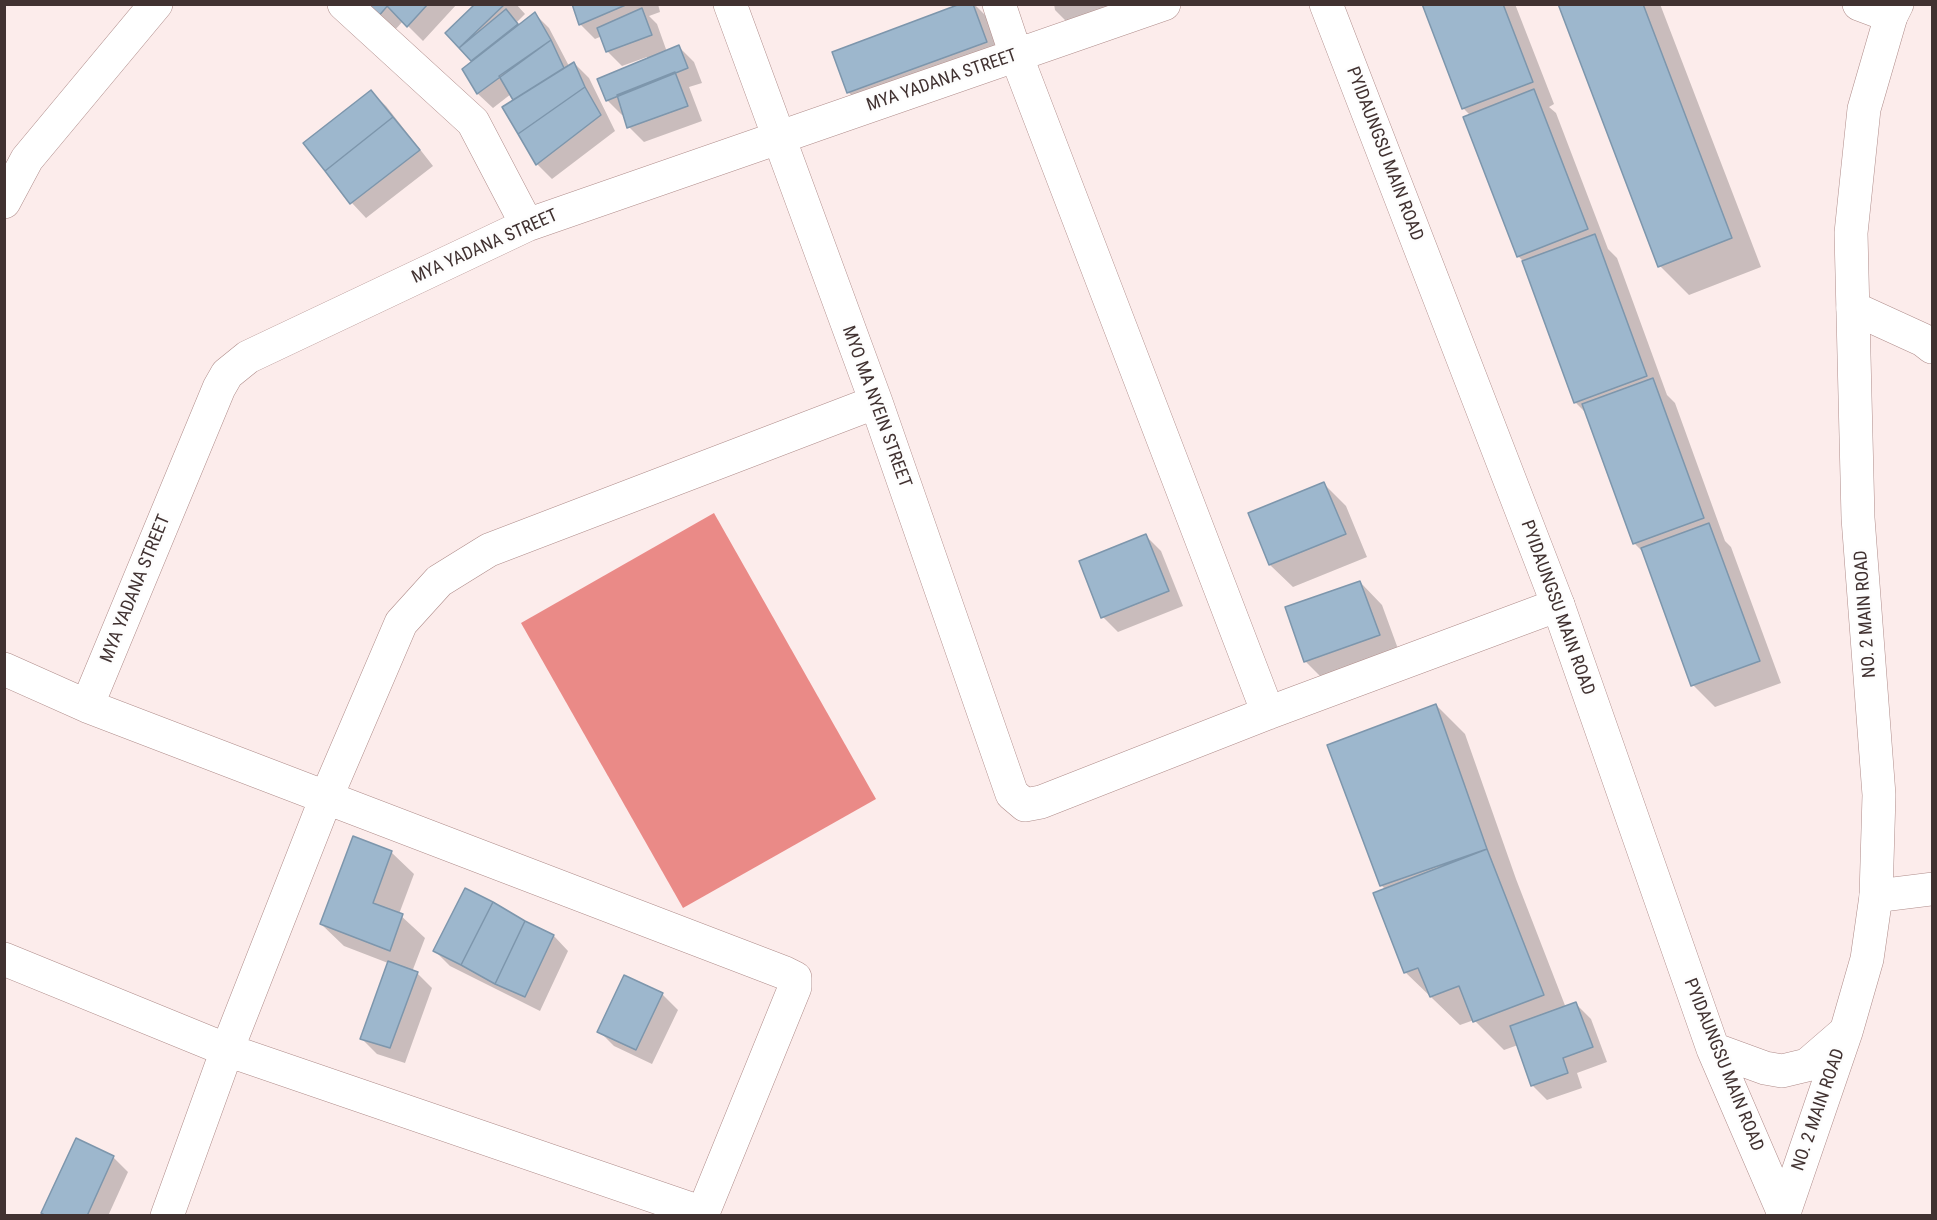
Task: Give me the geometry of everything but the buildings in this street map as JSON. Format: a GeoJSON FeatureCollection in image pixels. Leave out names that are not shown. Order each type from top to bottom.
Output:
{"type":"FeatureCollection","features":[{"type":"Feature","properties":{"kind":"street"},"geometry":{"type":"LineString","coordinates":[[4,202],[27,159],[156,4]]}},
{"type":"Feature","properties":{"kind":"street"},"geometry":{"type":"LineString","coordinates":[[344,4],[472,122],[527,225]]}},
{"type":"Feature","properties":{"kind":"street","name":"MYO MA NYEIN STREET"},"geometry":{"type":"LineString","coordinates":[[730,4],[876,402],[1012,794],[1025,805],[1041,802],[1268,713]]}},
{"type":"Feature","properties":{"kind":"street"},"geometry":{"type":"LineString","coordinates":[[999,4],[1016,55],[1268,713],[1558,605]]}},
{"type":"Feature","properties":{"kind":"street","name":"MYA YADANA STREET"},"geometry":{"type":"LineString","coordinates":[[87,706],[219,388],[227,374],[248,357],[527,225],[1164,4]]}},
{"type":"Feature","properties":{"kind":"street","name":"PYIDAUNGSU MAIN ROAD"},"geometry":{"type":"LineString","coordinates":[[1326,4],[1558,605],[1713,1049],[1783,1215]]}},
{"type":"Feature","properties":{"kind":"street"},"geometry":{"type":"LineString","coordinates":[[1858,4],[1894,10]]}},
{"type":"Feature","properties":{"kind":"street","name":"NO. 2 MAIN ROAD"},"geometry":{"type":"LineString","coordinates":[[1783,1215],[1846,1032],[1867,959],[1876,896],[1880,795],[1858,518],[1851,233],[1864,109],[1894,10]]}},
{"type":"Feature","properties":{"kind":"street"},"geometry":{"type":"LineString","coordinates":[[1853,308],[1923,340],[1932,347]]}},
{"type":"Feature","properties":{"kind":"street"},"geometry":{"type":"LineString","coordinates":[[167,1215],[227,1050],[326,798],[401,623],[439,581],[489,550],[876,402]]}},
{"type":"Feature","properties":{"kind":"street"},"geometry":{"type":"LineString","coordinates":[[4,669],[87,706],[785,973],[795,978],[795,987],[703,1213],[227,1050],[4,959]]}},
{"type":"Feature","properties":{"kind":"street"},"geometry":{"type":"LineString","coordinates":[[1876,896],[1932,889]]}},
{"type":"Feature","properties":{"kind":"street"},"geometry":{"type":"LineString","coordinates":[[1713,1049],[1765,1068],[1782,1071],[1807,1065],[1846,1032]]}},
{"type":"Feature","properties":{"kind":"shaded area"},"geometry":{"type":"Polygon","coordinates":[[[714,513],[876,799],[683,908],[521,623],[714,513]]]}}]}
